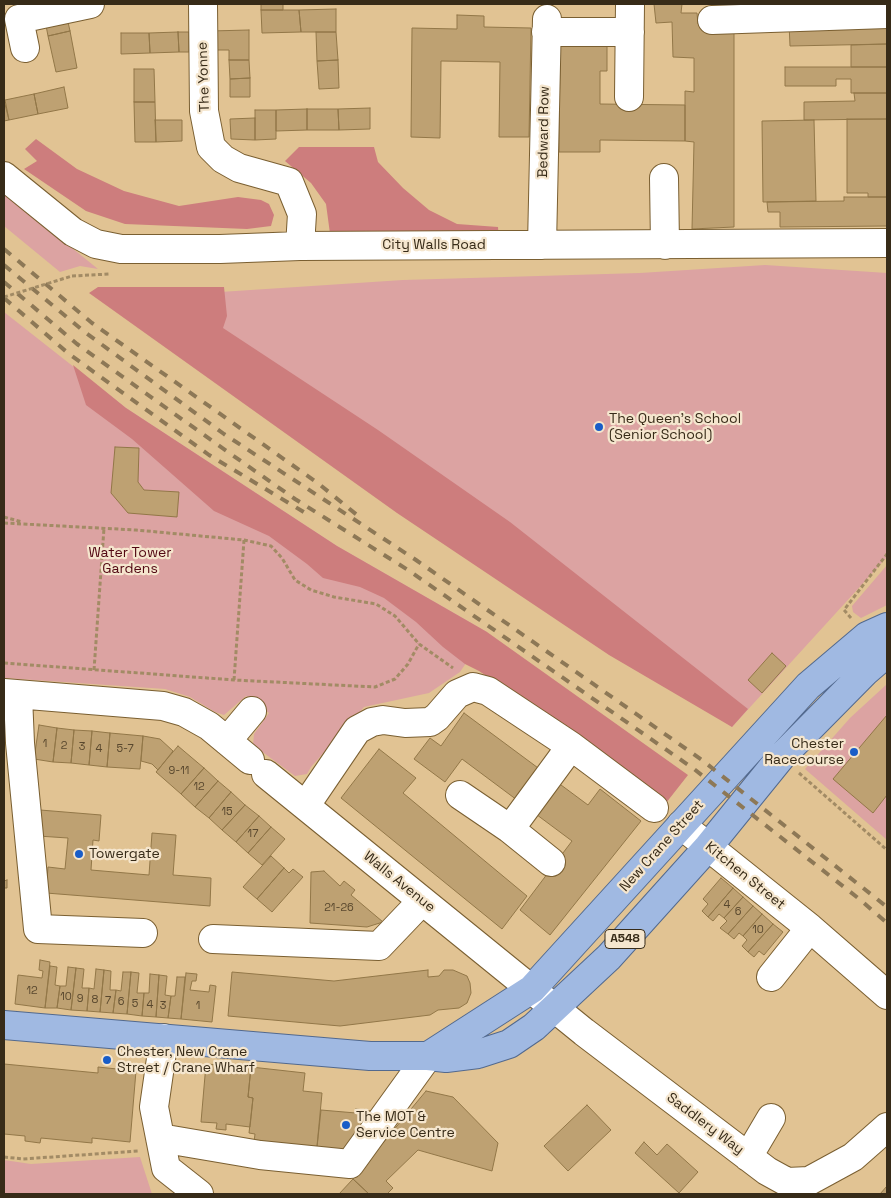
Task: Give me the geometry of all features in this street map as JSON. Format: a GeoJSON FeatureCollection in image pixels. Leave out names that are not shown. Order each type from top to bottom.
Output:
{"type":"FeatureCollection","features":[{"type":"Feature","properties":{"kind":"main road","name":"A548"},"geometry":{"type":"LineString","coordinates":[[4,1025],[370,1056],[428,1056],[446,1058],[478,1054],[510,1044],[534,1027],[609,957],[708,846],[781,757],[865,672],[881,639]]}},
{"type":"Feature","properties":{"kind":"main road","name":"New Crane Street"},"geometry":{"type":"LineString","coordinates":[[428,1056],[532,989],[808,686],[881,639]]}},
{"type":"Feature","properties":{"kind":"street"},"geometry":{"type":"LineString","coordinates":[[25,48],[17,12],[90,4]]}},
{"type":"Feature","properties":{"kind":"street","name":"The Yonne"},"geometry":{"type":"LineString","coordinates":[[203,4],[204,111],[211,146],[223,159],[239,168],[289,182],[302,214],[300,246]]}},
{"type":"Feature","properties":{"kind":"street"},"geometry":{"type":"LineString","coordinates":[[629,96],[630,4]]}},
{"type":"Feature","properties":{"kind":"street"},"geometry":{"type":"LineString","coordinates":[[712,20],[887,14]]}},
{"type":"Feature","properties":{"kind":"street","name":"Bedward Row"},"geometry":{"type":"LineString","coordinates":[[542,245],[547,25],[630,32]]}},
{"type":"Feature","properties":{"kind":"street","name":"City Walls Road"},"geometry":{"type":"LineString","coordinates":[[4,176],[73,232],[96,244],[121,249],[220,249],[300,246],[887,243]]}},
{"type":"Feature","properties":{"kind":"street"},"geometry":{"type":"LineString","coordinates":[[664,178],[665,245]]}},
{"type":"Feature","properties":{"kind":"street"},"geometry":{"type":"LineString","coordinates":[[306,805],[357,730],[372,722],[383,720],[412,724],[430,722],[437,717],[457,694],[473,687],[488,691],[571,746],[654,808]]}},
{"type":"Feature","properties":{"kind":"street","name":"Walls Avenue"},"geometry":{"type":"LineString","coordinates":[[143,933],[38,929],[20,743],[11,694],[163,706],[184,712],[209,726],[532,989]]}},
{"type":"Feature","properties":{"kind":"street"},"geometry":{"type":"LineString","coordinates":[[227,741],[252,711]]}},
{"type":"Feature","properties":{"kind":"street"},"geometry":{"type":"LineString","coordinates":[[510,829],[571,746]]}},
{"type":"Feature","properties":{"kind":"street"},"geometry":{"type":"LineString","coordinates":[[460,795],[510,829],[551,862]]}},
{"type":"Feature","properties":{"kind":"street","name":"Kitchen Street"},"geometry":{"type":"LineString","coordinates":[[681,825],[810,928],[887,995]]}},
{"type":"Feature","properties":{"kind":"street"},"geometry":{"type":"LineString","coordinates":[[212,939],[379,946],[422,901]]}},
{"type":"Feature","properties":{"kind":"street"},"geometry":{"type":"LineString","coordinates":[[771,977],[810,928]]}},
{"type":"Feature","properties":{"kind":"street","name":"Saddlery Way"},"geometry":{"type":"LineString","coordinates":[[532,989],[554,1009],[767,1171],[787,1182],[809,1181],[853,1157],[887,1127]]}},
{"type":"Feature","properties":{"kind":"street"},"geometry":{"type":"LineString","coordinates":[[164,1038],[154,1107],[151,1144],[166,1168],[199,1194]]}},
{"type":"Feature","properties":{"kind":"street"},"geometry":{"type":"LineString","coordinates":[[151,1144],[350,1164],[428,1056]]}},
{"type":"Feature","properties":{"kind":"street"},"geometry":{"type":"LineString","coordinates":[[748,1156],[772,1118]]}},
{"type":"Feature","properties":{"kind":"path"},"geometry":{"type":"LineString","coordinates":[[4,297],[72,276]]}},
{"type":"Feature","properties":{"kind":"path"},"geometry":{"type":"LineString","coordinates":[[4,517],[29,524]]}},
{"type":"Feature","properties":{"kind":"path"},"geometry":{"type":"LineString","coordinates":[[4,523],[104,528],[244,540],[271,546],[282,558],[295,580],[311,590],[334,597],[376,604],[395,616],[419,644],[460,672],[473,687]]}},
{"type":"Feature","properties":{"kind":"path"},"geometry":{"type":"LineString","coordinates":[[94,670],[104,528]]}},
{"type":"Feature","properties":{"kind":"path"},"geometry":{"type":"LineString","coordinates":[[234,680],[244,540]]}},
{"type":"Feature","properties":{"kind":"path"},"geometry":{"type":"LineString","coordinates":[[881,639],[844,610],[887,554]]}},
{"type":"Feature","properties":{"kind":"path"},"geometry":{"type":"LineString","coordinates":[[4,663],[234,680],[375,687],[395,679],[408,664],[419,644]]}},
{"type":"Feature","properties":{"kind":"path"},"geometry":{"type":"LineString","coordinates":[[781,757],[887,850]]}},
{"type":"Feature","properties":{"kind":"path"},"geometry":{"type":"LineString","coordinates":[[4,1157],[22,1159],[151,1144]]}},
{"type":"Feature","properties":{"kind":"green space"},"geometry":{"type":"Polygon","coordinates":[[[4,193],[98,269],[80,266],[60,272],[4,226],[4,193]]]}},
{"type":"Feature","properties":{"kind":"green space","name":"The Queen's School (Senior School)"},"geometry":{"type":"Polygon","coordinates":[[[765,265],[887,273],[887,557],[732,727],[129,298],[403,280],[640,273],[765,265]]]}},
{"type":"Feature","properties":{"kind":"green space","name":"Water Tower Gardens"},"geometry":{"type":"Polygon","coordinates":[[[4,312],[126,408],[337,546],[487,632],[460,672],[429,693],[364,707],[307,774],[295,776],[253,745],[254,734],[269,713],[246,696],[224,715],[215,712],[190,697],[165,689],[4,678],[4,312]]]}},
{"type":"Feature","properties":{"kind":"green space"},"geometry":{"type":"Polygon","coordinates":[[[887,565],[887,605],[861,618],[853,612],[852,606],[887,565]]]}},
{"type":"Feature","properties":{"kind":"green space","name":"Chester Racecourse"},"geometry":{"type":"Polygon","coordinates":[[[887,684],[887,840],[805,769],[850,718],[887,684]]]}},
{"type":"Feature","properties":{"kind":"green space"},"geometry":{"type":"Polygon","coordinates":[[[140,1157],[152,1194],[4,1194],[4,1160],[31,1164],[140,1157]]]}},
{"type":"Feature","properties":{"kind":"shaded area"},"geometry":{"type":"Polygon","coordinates":[[[36,139],[77,169],[124,191],[179,206],[238,197],[261,200],[269,204],[274,215],[271,226],[247,229],[125,224],[86,211],[24,169],[37,161],[25,149],[36,139]]]}},
{"type":"Feature","properties":{"kind":"shaded area"},"geometry":{"type":"Polygon","coordinates":[[[299,147],[374,147],[378,162],[403,188],[429,210],[457,224],[498,227],[499,241],[331,241],[326,204],[311,183],[285,161],[299,147]]]}},
{"type":"Feature","properties":{"kind":"shaded area"},"geometry":{"type":"Polygon","coordinates":[[[98,287],[224,287],[227,316],[223,328],[378,430],[510,522],[748,709],[732,727],[609,655],[397,513],[89,293],[98,287]]]}},
{"type":"Feature","properties":{"kind":"shaded area"},"geometry":{"type":"Polygon","coordinates":[[[73,365],[126,408],[337,546],[487,632],[688,775],[666,803],[583,741],[479,671],[465,664],[416,622],[384,598],[360,587],[323,578],[269,536],[214,511],[132,439],[86,405],[73,365]]]}},
{"type":"Feature","properties":{"kind":"building"},"geometry":{"type":"Polygon","coordinates":[[[42,4],[64,4],[70,31],[48,36],[42,4]]]}},
{"type":"Feature","properties":{"kind":"building"},"geometry":{"type":"Polygon","coordinates":[[[261,4],[283,4],[283,10],[261,10],[261,4]]]}},
{"type":"Feature","properties":{"kind":"building"},"geometry":{"type":"Polygon","coordinates":[[[654,4],[682,4],[681,13],[697,13],[698,24],[734,24],[734,227],[692,229],[694,142],[685,141],[685,91],[694,92],[694,58],[673,57],[672,22],[656,23],[654,4]]]}},
{"type":"Feature","properties":{"kind":"building"},"geometry":{"type":"Polygon","coordinates":[[[336,9],[336,32],[301,32],[299,10],[336,9]]]}},
{"type":"Feature","properties":{"kind":"building"},"geometry":{"type":"Polygon","coordinates":[[[261,10],[299,10],[301,32],[262,33],[261,10]]]}},
{"type":"Feature","properties":{"kind":"building"},"geometry":{"type":"Polygon","coordinates":[[[457,15],[484,16],[484,27],[531,28],[529,137],[499,137],[500,62],[441,61],[440,138],[411,137],[412,28],[457,29],[457,15]]]}},
{"type":"Feature","properties":{"kind":"building"},"geometry":{"type":"Polygon","coordinates":[[[887,21],[887,44],[790,46],[789,23],[887,21]]]}},
{"type":"Feature","properties":{"kind":"building"},"geometry":{"type":"Polygon","coordinates":[[[249,30],[249,60],[229,60],[229,50],[211,50],[210,31],[249,30]]]}},
{"type":"Feature","properties":{"kind":"building"},"geometry":{"type":"Polygon","coordinates":[[[70,31],[77,68],[56,72],[48,36],[70,31]]]}},
{"type":"Feature","properties":{"kind":"building"},"geometry":{"type":"Polygon","coordinates":[[[178,32],[189,32],[189,52],[179,52],[178,32]]]}},
{"type":"Feature","properties":{"kind":"building"},"geometry":{"type":"Polygon","coordinates":[[[178,32],[179,52],[150,53],[149,33],[178,32]]]}},
{"type":"Feature","properties":{"kind":"building"},"geometry":{"type":"Polygon","coordinates":[[[316,32],[336,32],[338,60],[317,61],[316,32]]]}},
{"type":"Feature","properties":{"kind":"building"},"geometry":{"type":"Polygon","coordinates":[[[121,33],[149,33],[150,53],[121,54],[121,33]]]}},
{"type":"Feature","properties":{"kind":"building"},"geometry":{"type":"Polygon","coordinates":[[[560,33],[607,33],[607,71],[600,71],[600,104],[685,105],[685,141],[600,140],[600,152],[559,152],[560,33]]]}},
{"type":"Feature","properties":{"kind":"building"},"geometry":{"type":"Polygon","coordinates":[[[887,44],[887,67],[851,67],[851,45],[887,44]]]}},
{"type":"Feature","properties":{"kind":"building"},"geometry":{"type":"Polygon","coordinates":[[[229,60],[249,60],[250,78],[230,79],[229,60]]]}},
{"type":"Feature","properties":{"kind":"building"},"geometry":{"type":"Polygon","coordinates":[[[338,60],[339,88],[319,89],[317,61],[338,60]]]}},
{"type":"Feature","properties":{"kind":"building"},"geometry":{"type":"Polygon","coordinates":[[[785,67],[887,67],[887,93],[851,93],[851,79],[836,79],[836,86],[785,86],[785,67]]]}},
{"type":"Feature","properties":{"kind":"building"},"geometry":{"type":"Polygon","coordinates":[[[134,69],[154,69],[155,102],[134,102],[134,69]]]}},
{"type":"Feature","properties":{"kind":"building"},"geometry":{"type":"Polygon","coordinates":[[[250,78],[250,97],[230,97],[230,79],[250,78]]]}},
{"type":"Feature","properties":{"kind":"building"},"geometry":{"type":"Polygon","coordinates":[[[64,87],[68,108],[38,114],[34,94],[64,87]]]}},
{"type":"Feature","properties":{"kind":"building"},"geometry":{"type":"Polygon","coordinates":[[[854,93],[887,93],[887,119],[804,120],[804,102],[855,101],[854,93]]]}},
{"type":"Feature","properties":{"kind":"building"},"geometry":{"type":"Polygon","coordinates":[[[34,94],[38,114],[9,120],[5,100],[34,94]]]}},
{"type":"Feature","properties":{"kind":"building"},"geometry":{"type":"Polygon","coordinates":[[[4,100],[9,120],[4,121],[4,100]]]}},
{"type":"Feature","properties":{"kind":"building"},"geometry":{"type":"Polygon","coordinates":[[[134,102],[155,102],[156,142],[135,142],[134,102]]]}},
{"type":"Feature","properties":{"kind":"building"},"geometry":{"type":"Polygon","coordinates":[[[370,108],[370,129],[339,130],[338,109],[370,108]]]}},
{"type":"Feature","properties":{"kind":"building"},"geometry":{"type":"Polygon","coordinates":[[[307,109],[307,130],[276,131],[276,110],[307,109]]]}},
{"type":"Feature","properties":{"kind":"building"},"geometry":{"type":"Polygon","coordinates":[[[307,109],[338,109],[339,130],[307,130],[307,109]]]}},
{"type":"Feature","properties":{"kind":"building"},"geometry":{"type":"Polygon","coordinates":[[[255,110],[276,110],[276,139],[255,140],[255,110]]]}},
{"type":"Feature","properties":{"kind":"building"},"geometry":{"type":"Polygon","coordinates":[[[255,118],[255,140],[231,139],[230,119],[255,118]]]}},
{"type":"Feature","properties":{"kind":"building"},"geometry":{"type":"Polygon","coordinates":[[[847,119],[887,119],[887,197],[868,197],[868,193],[847,193],[847,119]]]}},
{"type":"Feature","properties":{"kind":"building"},"geometry":{"type":"Polygon","coordinates":[[[155,120],[182,120],[182,141],[156,142],[155,120]]]}},
{"type":"Feature","properties":{"kind":"building"},"geometry":{"type":"Polygon","coordinates":[[[814,120],[816,201],[763,202],[762,121],[814,120]]]}},
{"type":"Feature","properties":{"kind":"building"},"geometry":{"type":"Polygon","coordinates":[[[844,197],[887,197],[887,226],[780,227],[780,212],[768,212],[767,202],[844,201],[844,197]]]}},
{"type":"Feature","properties":{"kind":"building"},"geometry":{"type":"Polygon","coordinates":[[[115,447],[139,448],[138,482],[144,490],[179,492],[177,517],[128,513],[111,493],[115,447]]]}},
{"type":"Feature","properties":{"kind":"building"},"geometry":{"type":"Polygon","coordinates":[[[772,653],[786,666],[762,693],[748,680],[772,653]]]}},
{"type":"Feature","properties":{"kind":"building"},"geometry":{"type":"Polygon","coordinates":[[[464,713],[588,805],[600,789],[641,821],[550,935],[520,910],[572,841],[462,759],[445,782],[414,759],[430,738],[441,746],[464,713]]]}},
{"type":"Feature","properties":{"kind":"building"},"geometry":{"type":"Polygon","coordinates":[[[887,715],[887,795],[873,813],[833,779],[887,715]]]}},
{"type":"Feature","properties":{"kind":"building"},"geometry":{"type":"Polygon","coordinates":[[[39,725],[57,728],[53,762],[34,759],[39,725]]]}},
{"type":"Feature","properties":{"kind":"building"},"geometry":{"type":"Polygon","coordinates":[[[57,728],[74,730],[71,763],[53,762],[57,728]]]}},
{"type":"Feature","properties":{"kind":"building"},"geometry":{"type":"Polygon","coordinates":[[[74,730],[92,731],[89,765],[71,763],[74,730]]]}},
{"type":"Feature","properties":{"kind":"building"},"geometry":{"type":"Polygon","coordinates":[[[92,731],[110,733],[107,767],[89,765],[92,731]]]}},
{"type":"Feature","properties":{"kind":"building"},"geometry":{"type":"Polygon","coordinates":[[[110,733],[143,736],[140,769],[107,767],[110,733]]]}},
{"type":"Feature","properties":{"kind":"building"},"geometry":{"type":"Polygon","coordinates":[[[143,736],[160,739],[173,751],[158,770],[152,764],[141,761],[143,736]]]}},
{"type":"Feature","properties":{"kind":"building"},"geometry":{"type":"Polygon","coordinates":[[[178,746],[204,768],[181,794],[156,772],[178,746]]]}},
{"type":"Feature","properties":{"kind":"building"},"geometry":{"type":"Polygon","coordinates":[[[379,749],[416,778],[403,793],[527,896],[502,929],[341,798],[379,749]]]}},
{"type":"Feature","properties":{"kind":"building"},"geometry":{"type":"Polygon","coordinates":[[[204,768],[218,781],[195,807],[181,794],[204,768]]]}},
{"type":"Feature","properties":{"kind":"building"},"geometry":{"type":"Polygon","coordinates":[[[218,781],[231,792],[209,818],[195,807],[218,781]]]}},
{"type":"Feature","properties":{"kind":"building"},"geometry":{"type":"Polygon","coordinates":[[[231,792],[245,805],[222,830],[209,818],[231,792]]]}},
{"type":"Feature","properties":{"kind":"building"},"geometry":{"type":"Polygon","coordinates":[[[245,805],[259,816],[236,842],[222,830],[245,805]]]}},
{"type":"Feature","properties":{"kind":"building","name":"Towergate"},"geometry":{"type":"Polygon","coordinates":[[[40,810],[101,815],[99,841],[93,840],[91,870],[149,875],[152,833],[176,835],[173,875],[211,878],[210,906],[46,893],[48,867],[65,869],[68,838],[38,836],[40,810]]]}},
{"type":"Feature","properties":{"kind":"building"},"geometry":{"type":"Polygon","coordinates":[[[259,816],[271,827],[248,853],[236,842],[259,816]]]}},
{"type":"Feature","properties":{"kind":"building"},"geometry":{"type":"Polygon","coordinates":[[[271,827],[285,839],[262,865],[248,853],[271,827]]]}},
{"type":"Feature","properties":{"kind":"building"},"geometry":{"type":"Polygon","coordinates":[[[271,856],[284,868],[257,899],[243,887],[271,856]]]}},
{"type":"Feature","properties":{"kind":"building"},"geometry":{"type":"Polygon","coordinates":[[[284,868],[289,873],[293,869],[303,877],[272,912],[257,899],[284,868]]]}},
{"type":"Feature","properties":{"kind":"building"},"geometry":{"type":"Polygon","coordinates":[[[324,871],[340,886],[344,881],[355,890],[351,895],[383,922],[367,927],[310,923],[311,872],[324,871]]]}},
{"type":"Feature","properties":{"kind":"building"},"geometry":{"type":"Polygon","coordinates":[[[721,878],[733,888],[708,917],[702,911],[708,904],[703,899],[721,878]]]}},
{"type":"Feature","properties":{"kind":"building"},"geometry":{"type":"Polygon","coordinates":[[[7,880],[7,888],[4,888],[4,881],[7,880]]]}},
{"type":"Feature","properties":{"kind":"building"},"geometry":{"type":"Polygon","coordinates":[[[733,888],[743,897],[724,918],[719,914],[713,921],[708,917],[733,888]]]}},
{"type":"Feature","properties":{"kind":"building"},"geometry":{"type":"Polygon","coordinates":[[[743,897],[753,906],[728,934],[720,928],[727,921],[724,918],[743,897]]]}},
{"type":"Feature","properties":{"kind":"building"},"geometry":{"type":"Polygon","coordinates":[[[753,906],[762,914],[743,936],[739,933],[734,939],[728,934],[753,906]]]}},
{"type":"Feature","properties":{"kind":"building"},"geometry":{"type":"Polygon","coordinates":[[[762,914],[773,924],[748,952],[742,946],[747,940],[743,936],[762,914]]]}},
{"type":"Feature","properties":{"kind":"building"},"geometry":{"type":"Polygon","coordinates":[[[773,924],[783,932],[764,955],[759,951],[754,957],[748,952],[773,924]]]}},
{"type":"Feature","properties":{"kind":"building"},"geometry":{"type":"Polygon","coordinates":[[[40,960],[50,962],[45,1008],[15,1004],[18,975],[42,978],[43,971],[39,970],[40,960]]]}},
{"type":"Feature","properties":{"kind":"building"},"geometry":{"type":"Polygon","coordinates":[[[50,966],[57,967],[55,985],[60,986],[57,1008],[45,1008],[50,966]]]}},
{"type":"Feature","properties":{"kind":"building"},"geometry":{"type":"Polygon","coordinates":[[[68,967],[76,968],[71,1010],[57,1008],[60,986],[66,986],[68,967]]]}},
{"type":"Feature","properties":{"kind":"building"},"geometry":{"type":"Polygon","coordinates":[[[76,968],[84,969],[82,988],[89,988],[87,1011],[71,1010],[76,968]]]}},
{"type":"Feature","properties":{"kind":"building"},"geometry":{"type":"Polygon","coordinates":[[[96,969],[104,970],[100,1012],[87,1011],[89,988],[94,989],[96,969]]]}},
{"type":"Feature","properties":{"kind":"building"},"geometry":{"type":"Polygon","coordinates":[[[104,970],[111,971],[110,990],[116,990],[113,1013],[100,1012],[104,970]]]}},
{"type":"Feature","properties":{"kind":"building"},"geometry":{"type":"Polygon","coordinates":[[[428,970],[428,977],[439,976],[444,970],[453,970],[467,976],[471,993],[467,1003],[459,1008],[438,1010],[430,1015],[340,1026],[228,1016],[232,972],[334,981],[428,970]]]}},
{"type":"Feature","properties":{"kind":"building"},"geometry":{"type":"Polygon","coordinates":[[[123,972],[131,972],[127,1014],[113,1013],[116,990],[121,991],[123,972]]]}},
{"type":"Feature","properties":{"kind":"building"},"geometry":{"type":"Polygon","coordinates":[[[131,972],[139,973],[137,993],[144,993],[142,1016],[127,1014],[131,972]]]}},
{"type":"Feature","properties":{"kind":"building"},"geometry":{"type":"Polygon","coordinates":[[[186,973],[197,974],[196,981],[192,981],[190,990],[209,992],[210,985],[216,986],[212,1022],[181,1019],[186,973]]]}},
{"type":"Feature","properties":{"kind":"building"},"geometry":{"type":"Polygon","coordinates":[[[150,974],[159,975],[156,1017],[142,1016],[144,993],[149,993],[150,974]]]}},
{"type":"Feature","properties":{"kind":"building"},"geometry":{"type":"Polygon","coordinates":[[[159,975],[167,976],[165,995],[171,996],[168,1018],[156,1017],[159,975]]]}},
{"type":"Feature","properties":{"kind":"building"},"geometry":{"type":"Polygon","coordinates":[[[177,977],[185,977],[181,1019],[168,1018],[171,996],[175,996],[177,977]]]}},
{"type":"Feature","properties":{"kind":"building"},"geometry":{"type":"Polygon","coordinates":[[[4,1064],[98,1073],[98,1067],[136,1071],[130,1142],[92,1138],[92,1143],[41,1138],[40,1143],[25,1141],[25,1136],[4,1134],[4,1064]]]}},
{"type":"Feature","properties":{"kind":"building"},"geometry":{"type":"Polygon","coordinates":[[[206,1064],[251,1067],[248,1097],[253,1098],[250,1127],[226,1124],[226,1130],[216,1129],[217,1123],[201,1122],[206,1064]]]}},
{"type":"Feature","properties":{"kind":"building"},"geometry":{"type":"Polygon","coordinates":[[[251,1067],[305,1073],[303,1091],[322,1093],[316,1157],[253,1150],[255,1134],[249,1133],[253,1098],[248,1097],[251,1067]]]}},
{"type":"Feature","properties":{"kind":"building"},"geometry":{"type":"Polygon","coordinates":[[[426,1091],[453,1097],[498,1143],[492,1171],[418,1150],[386,1181],[393,1188],[387,1194],[369,1194],[353,1179],[426,1091]]]}},
{"type":"Feature","properties":{"kind":"building"},"geometry":{"type":"Polygon","coordinates":[[[587,1105],[611,1130],[568,1171],[544,1146],[587,1105]]]}},
{"type":"Feature","properties":{"kind":"building"},"geometry":{"type":"Polygon","coordinates":[[[356,1109],[381,1112],[350,1151],[317,1147],[321,1110],[356,1113],[356,1109]]]}},
{"type":"Feature","properties":{"kind":"building"},"geometry":{"type":"Polygon","coordinates":[[[644,1142],[657,1155],[667,1144],[698,1172],[679,1193],[635,1153],[644,1142]]]}},
{"type":"Feature","properties":{"kind":"building"},"geometry":{"type":"Polygon","coordinates":[[[353,1179],[369,1194],[339,1194],[353,1179]]]}},
{"type":"Feature","properties":{"kind":"building"},"geometry":{"type":"Polygon","coordinates":[[[887,1186],[887,1194],[880,1194],[887,1186]]]}},
{"type":"Feature","properties":{"kind":"railway"},"geometry":{"type":"LineString","coordinates":[[4,249],[92,323],[319,484],[357,515]]}},
{"type":"Feature","properties":{"kind":"railway"},"geometry":{"type":"LineString","coordinates":[[4,265],[86,333],[224,434],[416,560],[702,760],[887,907]]}},
{"type":"Feature","properties":{"kind":"railway"},"geometry":{"type":"LineString","coordinates":[[4,282],[77,344],[218,445],[295,499],[408,570],[694,769],[887,923]]}},
{"type":"Feature","properties":{"kind":"railway"},"geometry":{"type":"LineString","coordinates":[[4,298],[69,354],[209,455],[307,514]]}},
{"type":"Feature","properties":{"kind":"place","name":"The Queen's School (Senior School)"},"geometry":{"type":"Point","coordinates":[599,427]}},
{"type":"Feature","properties":{"kind":"place","name":"Chester Racecourse"},"geometry":{"type":"Point","coordinates":[854,752]}},
{"type":"Feature","properties":{"kind":"place","name":"Towergate"},"geometry":{"type":"Point","coordinates":[79,854]}},
{"type":"Feature","properties":{"kind":"place","name":"Chester, New Crane Street / Crane Wharf"},"geometry":{"type":"Point","coordinates":[107,1060]}},
{"type":"Feature","properties":{"kind":"place","name":"The MOT & Service Centre"},"geometry":{"type":"Point","coordinates":[346,1125]}}]}
